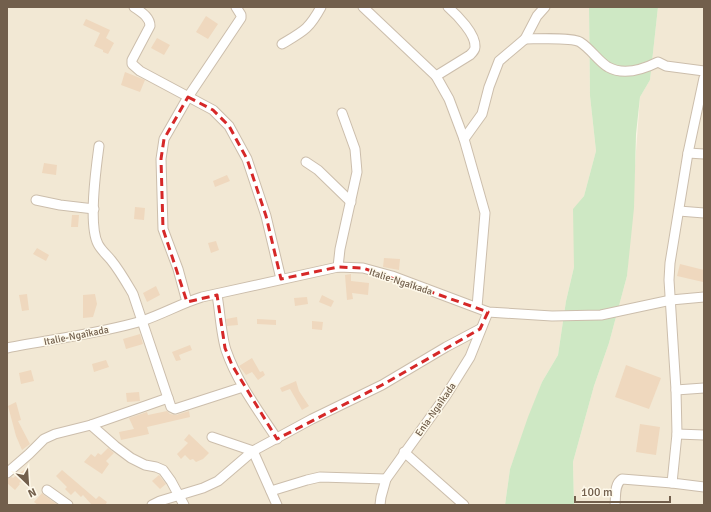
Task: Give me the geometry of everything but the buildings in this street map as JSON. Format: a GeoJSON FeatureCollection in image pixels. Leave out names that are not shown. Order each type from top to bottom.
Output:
{"type":"FeatureCollection","features":[{"type":"Feature","properties":{"kind":"street"},"geometry":{"type":"LineString","coordinates":[[134,7],[147,17],[150,22],[150,26],[132,60],[132,64],[140,71],[213,110],[229,126],[247,159],[266,216],[282,279]]}},
{"type":"Feature","properties":{"kind":"street"},"geometry":{"type":"LineString","coordinates":[[187,302],[178,269],[163,229],[161,159],[164,138],[188,97],[240,18],[241,15],[236,7]]}},
{"type":"Feature","properties":{"kind":"street"},"geometry":{"type":"LineString","coordinates":[[282,44],[304,31],[313,21],[321,7]]}},
{"type":"Feature","properties":{"kind":"street"},"geometry":{"type":"LineString","coordinates":[[363,7],[436,76],[449,99],[464,139],[485,213],[477,307]]}},
{"type":"Feature","properties":{"kind":"street"},"geometry":{"type":"LineString","coordinates":[[436,76],[470,55],[475,50],[476,45],[473,37],[459,17],[448,7]]}},
{"type":"Feature","properties":{"kind":"street"},"geometry":{"type":"LineString","coordinates":[[464,139],[482,114],[489,87],[499,61],[525,39],[537,16],[545,7]]}},
{"type":"Feature","properties":{"kind":"street"},"geometry":{"type":"LineString","coordinates":[[525,39],[579,42],[608,67],[624,72],[644,69],[658,62],[666,66],[704,71]]}},
{"type":"Feature","properties":{"kind":"street"},"geometry":{"type":"LineString","coordinates":[[672,483],[677,434],[676,390],[669,280],[670,263],[688,153],[702,96],[704,78]]}},
{"type":"Feature","properties":{"kind":"street"},"geometry":{"type":"LineString","coordinates":[[338,267],[340,249],[357,172],[355,148],[342,113]]}},
{"type":"Feature","properties":{"kind":"street"},"geometry":{"type":"LineString","coordinates":[[99,146],[95,179],[95,235],[98,243],[124,277],[133,294],[172,408],[175,409],[243,387]]}},
{"type":"Feature","properties":{"kind":"street"},"geometry":{"type":"LineString","coordinates":[[688,153],[704,154]]}},
{"type":"Feature","properties":{"kind":"street"},"geometry":{"type":"LineString","coordinates":[[306,162],[318,170],[351,202]]}},
{"type":"Feature","properties":{"kind":"street"},"geometry":{"type":"LineString","coordinates":[[36,200],[60,205],[94,209]]}},
{"type":"Feature","properties":{"kind":"street"},"geometry":{"type":"LineString","coordinates":[[679,211],[704,213]]}},
{"type":"Feature","properties":{"kind":"street","name":"Italie-Ngaîkada"},"geometry":{"type":"LineString","coordinates":[[7,348],[93,333],[143,321],[202,297],[338,267],[363,268],[392,276],[488,312],[552,316],[600,314],[671,300],[704,297]]}},
{"type":"Feature","properties":{"kind":"street"},"geometry":{"type":"LineString","coordinates":[[217,294],[225,348],[243,387],[277,439]]}},
{"type":"Feature","properties":{"kind":"street","name":"Enia-Ngaîkada"},"geometry":{"type":"LineString","coordinates":[[379,502],[386,479],[445,397],[470,357],[488,312]]}},
{"type":"Feature","properties":{"kind":"street"},"geometry":{"type":"LineString","coordinates":[[152,505],[203,488],[218,481],[253,451],[312,419],[382,385],[446,347],[480,329]]}},
{"type":"Feature","properties":{"kind":"street"},"geometry":{"type":"LineString","coordinates":[[676,390],[704,388]]}},
{"type":"Feature","properties":{"kind":"street"},"geometry":{"type":"LineString","coordinates":[[7,473],[44,439],[55,434],[91,425],[168,398]]}},
{"type":"Feature","properties":{"kind":"street"},"geometry":{"type":"LineString","coordinates":[[91,425],[114,446],[131,458],[145,465],[163,470],[180,495],[184,505]]}},
{"type":"Feature","properties":{"kind":"street"},"geometry":{"type":"LineString","coordinates":[[677,434],[704,435]]}},
{"type":"Feature","properties":{"kind":"street"},"geometry":{"type":"LineString","coordinates":[[212,437],[253,451],[277,505]]}},
{"type":"Feature","properties":{"kind":"street"},"geometry":{"type":"LineString","coordinates":[[404,452],[464,505]]}},
{"type":"Feature","properties":{"kind":"street"},"geometry":{"type":"LineString","coordinates":[[271,491],[320,477],[386,479]]}},
{"type":"Feature","properties":{"kind":"street"},"geometry":{"type":"LineString","coordinates":[[615,505],[616,486],[622,479],[704,487]]}},
{"type":"Feature","properties":{"kind":"street"},"geometry":{"type":"LineString","coordinates":[[47,490],[68,505]]}},
{"type":"Feature","properties":{"kind":"highlighted area"},"geometry":{"type":"Polygon","coordinates":[[[188,97],[213,110],[229,126],[247,159],[266,216],[281,279],[338,267],[363,268],[488,312],[480,329],[382,385],[277,439],[232,365],[225,348],[217,295],[187,302],[163,229],[161,159],[164,139],[188,97]]]}},
{"type":"Feature","properties":{"kind":"shaded area"},"geometry":{"type":"Polygon","coordinates":[[[7,7],[589,7],[590,96],[596,151],[584,196],[574,209],[574,267],[566,301],[558,355],[542,382],[510,469],[505,505],[7,505],[7,7]]]}},
{"type":"Feature","properties":{"kind":"shaded area"},"geometry":{"type":"Polygon","coordinates":[[[658,7],[704,7],[704,505],[574,505],[573,462],[594,386],[609,343],[627,276],[640,97],[650,80],[658,7]]]}},
{"type":"Feature","properties":{"kind":"green space"},"geometry":{"type":"Polygon","coordinates":[[[589,7],[658,7],[650,80],[640,97],[636,134],[634,208],[627,276],[609,343],[594,386],[573,462],[574,505],[505,505],[510,469],[528,417],[542,382],[558,355],[566,301],[574,267],[573,209],[584,196],[596,151],[590,96],[589,7]]]}}]}
